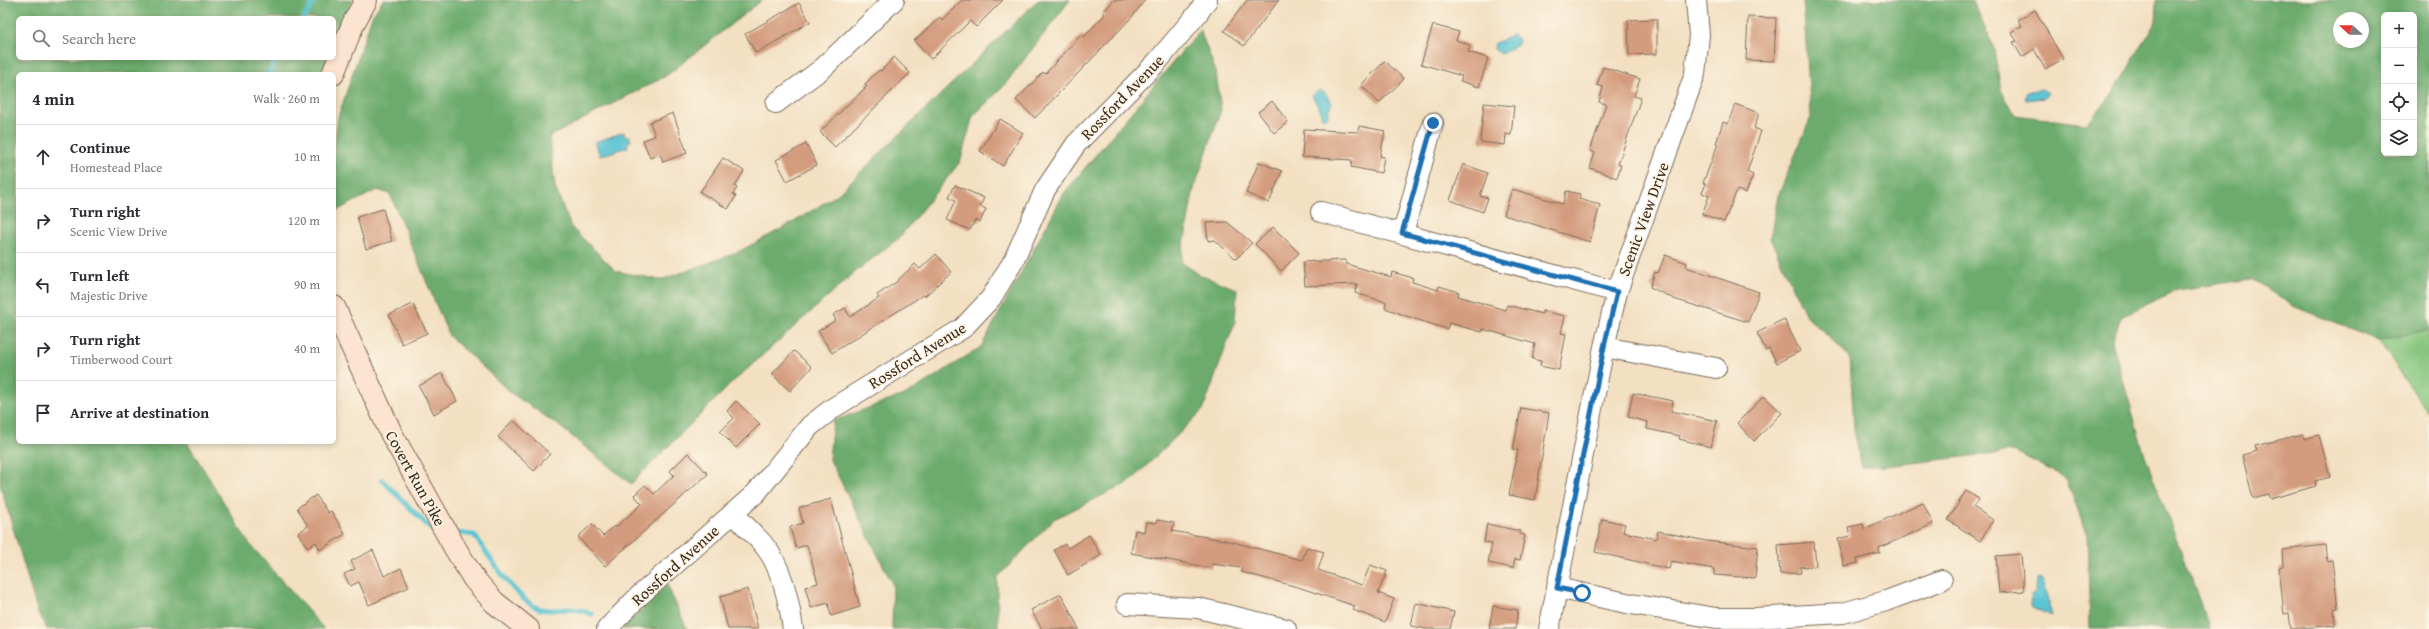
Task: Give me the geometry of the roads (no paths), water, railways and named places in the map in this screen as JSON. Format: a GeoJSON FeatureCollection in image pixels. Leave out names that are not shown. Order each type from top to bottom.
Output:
{"type":"FeatureCollection","features":[{"type":"Feature","properties":{"kind":"street"},"geometry":{"type":"LineString","coordinates":[[334,72],[352,24],[366,0]]}},
{"type":"Feature","properties":{"kind":"street"},"geometry":{"type":"LineString","coordinates":[[776,103],[823,68],[894,0]]}},
{"type":"Feature","properties":{"kind":"street","name":"Rossford Avenue"},"geometry":{"type":"LineString","coordinates":[[607,629],[639,596],[756,492],[810,426],[833,408],[963,328],[978,314],[991,298],[1014,260],[1045,190],[1076,144],[1156,63],[1207,0]]}},
{"type":"Feature","properties":{"kind":"street","name":"Scenic View Drive"},"geometry":{"type":"LineString","coordinates":[[1549,629],[1604,347],[1617,292],[1696,74],[1699,35],[1696,0]]}},
{"type":"Feature","properties":{"kind":"street"},"geometry":{"type":"LineString","coordinates":[[1402,233],[1433,123]]}},
{"type":"Feature","properties":{"kind":"street"},"geometry":{"type":"LineString","coordinates":[[1321,212],[1617,292]]}},
{"type":"Feature","properties":{"kind":"street","name":"Covert Run Pike"},"geometry":{"type":"LineString","coordinates":[[336,311],[391,433],[455,548],[474,579],[494,602],[528,629]]}},
{"type":"Feature","properties":{"kind":"street"},"geometry":{"type":"LineString","coordinates":[[1604,347],[1716,368]]}},
{"type":"Feature","properties":{"kind":"street"},"geometry":{"type":"LineString","coordinates":[[733,513],[764,545],[772,557],[790,608],[793,629]]}},
{"type":"Feature","properties":{"kind":"street"},"geometry":{"type":"LineString","coordinates":[[1557,588],[1631,604],[1716,618],[1755,618],[1843,613],[1886,601],[1942,580]]}},
{"type":"Feature","properties":{"kind":"street"},"geometry":{"type":"LineString","coordinates":[[1127,604],[1198,608],[1242,617],[1286,629]]}},
{"type":"Feature","properties":{"kind":"water"},"geometry":{"type":"Polygon","coordinates":[[[1513,35],[1519,40],[1518,44],[1501,54],[1494,49],[1495,43],[1513,35]]]}},
{"type":"Feature","properties":{"kind":"water"},"geometry":{"type":"Polygon","coordinates":[[[2042,89],[2048,93],[2044,98],[2026,100],[2025,97],[2027,92],[2042,89]]]}},
{"type":"Feature","properties":{"kind":"water"},"geometry":{"type":"Polygon","coordinates":[[[1319,90],[1325,93],[1332,103],[1328,111],[1330,114],[1325,119],[1321,117],[1322,113],[1312,96],[1319,90]]]}},
{"type":"Feature","properties":{"kind":"water"},"geometry":{"type":"Polygon","coordinates":[[[624,132],[625,137],[629,135],[631,141],[627,143],[628,147],[600,156],[595,142],[624,132]]]}},
{"type":"Feature","properties":{"kind":"water"},"geometry":{"type":"Polygon","coordinates":[[[2039,579],[2043,581],[2052,616],[2030,606],[2031,596],[2036,592],[2037,580],[2039,579]]]}},
{"type":"Feature","properties":{"kind":"waterway"},"geometry":{"type":"LineString","coordinates":[[305,16],[315,0]]}},
{"type":"Feature","properties":{"kind":"waterway"},"geometry":{"type":"LineString","coordinates":[[270,72],[275,60]]}},
{"type":"Feature","properties":{"kind":"waterway"},"geometry":{"type":"LineString","coordinates":[[382,480],[435,533]]}},
{"type":"Feature","properties":{"kind":"waterway"},"geometry":{"type":"LineString","coordinates":[[457,533],[474,535],[513,588],[522,598],[532,605],[541,609],[571,609],[592,614]]}}]}
